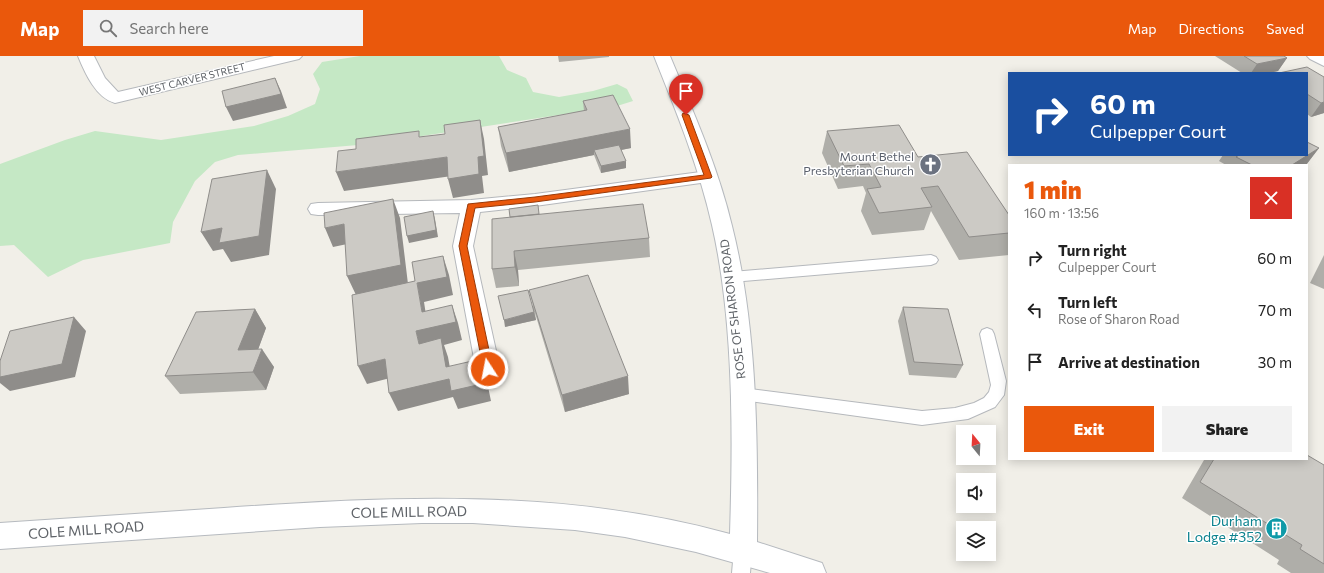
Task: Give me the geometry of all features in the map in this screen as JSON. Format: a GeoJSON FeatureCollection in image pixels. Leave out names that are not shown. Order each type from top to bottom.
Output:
{"type":"FeatureCollection","features":[{"type":"Feature","properties":{"kind":"street","name":"WEST CARVER STREET"},"geometry":{"type":"LineString","coordinates":[[86,56],[92,73],[101,86],[115,98],[294,56]]}},
{"type":"Feature","properties":{"kind":"street","name":"ROSE OF SHARON ROAD"},"geometry":{"type":"LineString","coordinates":[[662,56],[692,130],[708,177],[719,212],[732,277],[742,394],[745,471],[742,561]]}},
{"type":"Feature","properties":{"kind":"street"},"geometry":{"type":"LineString","coordinates":[[1315,56],[1324,61]]}},
{"type":"Feature","properties":{"kind":"street"},"geometry":{"type":"LineString","coordinates":[[318,209],[471,206],[535,200],[708,177]]}},
{"type":"Feature","properties":{"kind":"street"},"geometry":{"type":"LineString","coordinates":[[471,206],[463,246],[488,369]]}},
{"type":"Feature","properties":{"kind":"street","name":"COLE MILL ROAD"},"geometry":{"type":"LineString","coordinates":[[0,536],[289,515],[422,510],[568,517],[626,524],[742,561],[812,573]]}},
{"type":"Feature","properties":{"kind":"lane"},"geometry":{"type":"LineString","coordinates":[[732,277],[931,260]]}},
{"type":"Feature","properties":{"kind":"lane"},"geometry":{"type":"LineString","coordinates":[[742,394],[922,418],[951,416],[976,410],[993,399],[999,386],[987,334]]}},
{"type":"Feature","properties":{"kind":"green space"},"geometry":{"type":"Polygon","coordinates":[[[360,56],[499,56],[507,70],[526,78],[533,92],[559,97],[593,91],[617,84],[627,89],[633,101],[617,106],[370,144],[238,155],[215,162],[195,181],[173,222],[170,243],[83,260],[48,277],[14,245],[0,246],[0,164],[65,140],[95,131],[161,140],[254,126],[288,116],[315,104],[320,89],[313,74],[322,62],[360,56]]]}},
{"type":"Feature","properties":{"kind":"building"},"geometry":{"type":"Polygon","coordinates":[[[1244,56],[1284,56],[1287,58],[1257,64],[1244,56]]]}},
{"type":"Feature","properties":{"kind":"building"},"geometry":{"type":"Polygon","coordinates":[[[1307,67],[1324,77],[1324,102],[1321,103],[1308,95],[1308,72],[1284,72],[1307,67]]]}},
{"type":"Feature","properties":{"kind":"building"},"geometry":{"type":"Polygon","coordinates":[[[275,78],[281,94],[226,107],[222,91],[275,78]]]}},
{"type":"Feature","properties":{"kind":"building"},"geometry":{"type":"Polygon","coordinates":[[[613,95],[630,129],[506,153],[498,127],[587,110],[583,101],[613,95]]]}},
{"type":"Feature","properties":{"kind":"building"},"geometry":{"type":"Polygon","coordinates":[[[480,120],[484,156],[478,157],[479,174],[448,179],[447,157],[336,172],[338,151],[356,149],[356,139],[419,131],[419,137],[445,134],[444,125],[480,120]]]}},
{"type":"Feature","properties":{"kind":"building"},"geometry":{"type":"Polygon","coordinates":[[[899,125],[918,157],[967,152],[1008,214],[1008,233],[969,237],[938,186],[921,188],[932,207],[879,213],[867,189],[881,187],[869,164],[844,166],[827,131],[899,125]]]}},
{"type":"Feature","properties":{"kind":"building"},"geometry":{"type":"Polygon","coordinates":[[[1308,142],[1319,148],[1308,155],[1308,142]]]}},
{"type":"Feature","properties":{"kind":"building"},"geometry":{"type":"Polygon","coordinates":[[[619,145],[626,161],[601,166],[594,150],[619,145]]]}},
{"type":"Feature","properties":{"kind":"building"},"geometry":{"type":"Polygon","coordinates":[[[1306,156],[1294,164],[1250,164],[1236,157],[1306,156]]]}},
{"type":"Feature","properties":{"kind":"building"},"geometry":{"type":"Polygon","coordinates":[[[267,170],[259,236],[219,243],[222,228],[201,232],[212,179],[267,170]]]}},
{"type":"Feature","properties":{"kind":"building"},"geometry":{"type":"Polygon","coordinates":[[[393,199],[401,265],[347,276],[344,224],[325,228],[324,213],[393,199]]]}},
{"type":"Feature","properties":{"kind":"building"},"geometry":{"type":"Polygon","coordinates":[[[643,204],[649,238],[514,251],[515,267],[492,269],[492,219],[643,204]]]}},
{"type":"Feature","properties":{"kind":"building"},"geometry":{"type":"Polygon","coordinates":[[[538,205],[539,214],[510,217],[509,209],[538,205]]]}},
{"type":"Feature","properties":{"kind":"building"},"geometry":{"type":"Polygon","coordinates":[[[433,211],[436,230],[407,236],[404,217],[433,211]]]}},
{"type":"Feature","properties":{"kind":"building"},"geometry":{"type":"Polygon","coordinates":[[[443,256],[447,277],[417,283],[422,312],[452,305],[456,322],[416,331],[419,344],[441,338],[446,367],[481,359],[486,383],[451,391],[449,379],[389,393],[385,359],[358,366],[352,295],[415,281],[412,262],[443,256]]]}},
{"type":"Feature","properties":{"kind":"building"},"geometry":{"type":"Polygon","coordinates":[[[588,275],[628,376],[562,395],[529,290],[588,275]]]}},
{"type":"Feature","properties":{"kind":"building"},"geometry":{"type":"Polygon","coordinates":[[[528,290],[534,312],[504,320],[498,296],[528,290]]]}},
{"type":"Feature","properties":{"kind":"building"},"geometry":{"type":"Polygon","coordinates":[[[903,307],[948,309],[963,365],[914,362],[903,307]]]}},
{"type":"Feature","properties":{"kind":"building"},"geometry":{"type":"Polygon","coordinates":[[[255,309],[238,350],[262,349],[253,372],[165,376],[196,312],[255,309]]]}},
{"type":"Feature","properties":{"kind":"building"},"geometry":{"type":"Polygon","coordinates":[[[74,317],[62,364],[0,377],[0,361],[10,331],[74,317]]]}},
{"type":"Feature","properties":{"kind":"building","name":"Durham Lodge #352"},"geometry":{"type":"Polygon","coordinates":[[[1308,456],[1324,465],[1324,564],[1300,549],[1302,545],[1200,482],[1213,460],[1308,460],[1308,456]]]}},
{"type":"Feature","properties":{"kind":"place","name":"Mount Bethel Presbyterian Church"},"geometry":{"type":"Point","coordinates":[930,164]}},
{"type":"Feature","properties":{"kind":"place","name":"Durham Lodge #352"},"geometry":{"type":"Point","coordinates":[1277,529]}},
{"type":"Feature","properties":{"kind":"route"},"geometry":{"type":"LineString","coordinates":[[488,369],[463,246],[471,206],[535,200],[708,177],[686,115]]}}]}
